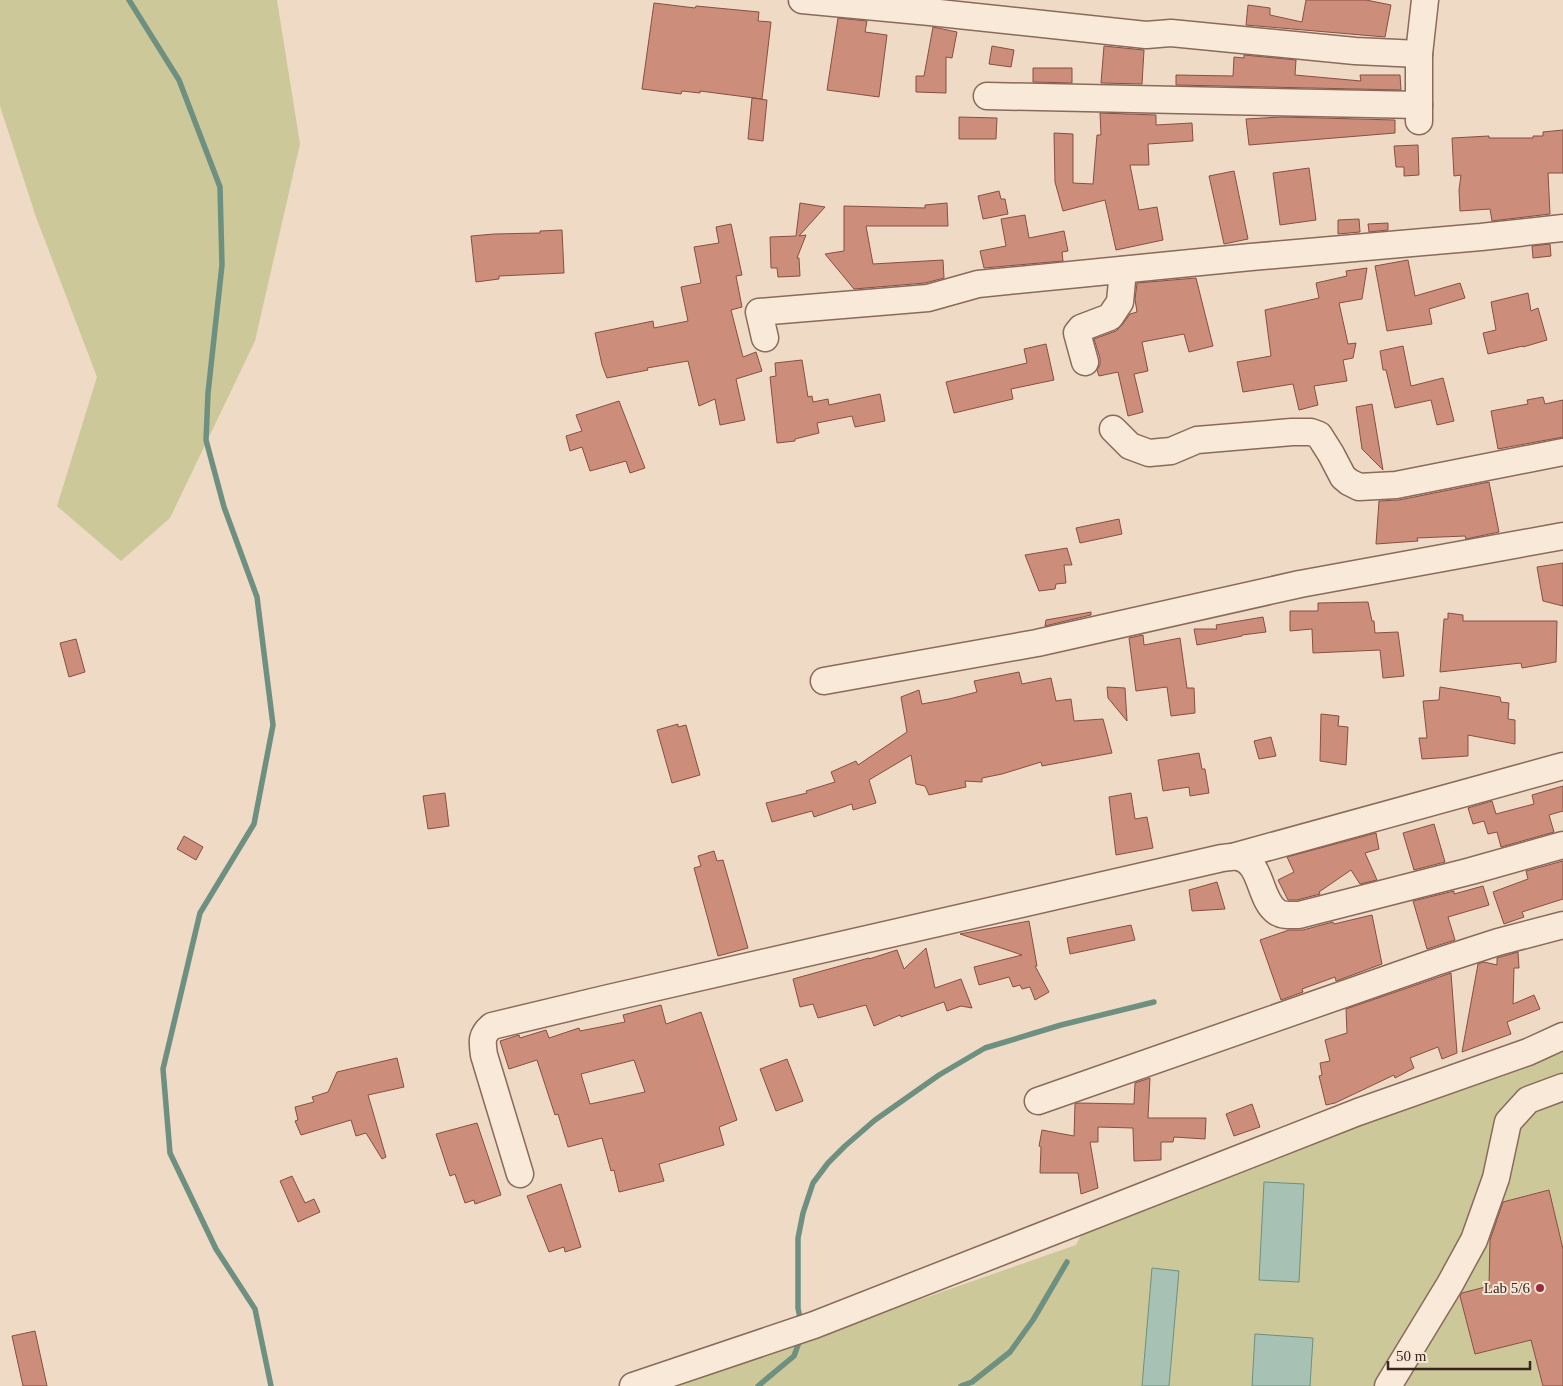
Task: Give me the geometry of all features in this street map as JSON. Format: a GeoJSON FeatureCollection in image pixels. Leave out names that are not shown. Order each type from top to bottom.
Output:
{"type":"FeatureCollection","features":[{"type":"Feature","properties":{"kind":"street"},"geometry":{"type":"LineString","coordinates":[[802,0],[1146,35],[1172,33],[1355,51],[1419,54]]}},
{"type":"Feature","properties":{"kind":"street"},"geometry":{"type":"LineString","coordinates":[[936,0],[1137,24],[1172,33]]}},
{"type":"Feature","properties":{"kind":"street"},"geometry":{"type":"LineString","coordinates":[[987,96],[1419,114],[1419,54],[1425,0]]}},
{"type":"Feature","properties":{"kind":"street"},"geometry":{"type":"LineString","coordinates":[[765,338],[759,312],[928,298],[978,284],[1251,256],[1481,237],[1563,228]]}},
{"type":"Feature","properties":{"kind":"street"},"geometry":{"type":"LineString","coordinates":[[1085,362],[1077,332],[1081,328],[1110,317],[1120,302],[1123,270]]}},
{"type":"Feature","properties":{"kind":"street"},"geometry":{"type":"LineString","coordinates":[[1113,429],[1130,446],[1149,453],[1171,451],[1197,440],[1311,432],[1319,435],[1343,477],[1359,487],[1396,485],[1563,452]]}},
{"type":"Feature","properties":{"kind":"street"},"geometry":{"type":"LineString","coordinates":[[824,681],[1038,643],[1300,584],[1563,536]]}},
{"type":"Feature","properties":{"kind":"street"},"geometry":{"type":"LineString","coordinates":[[520,1174],[484,1055],[482,1042],[485,1032],[492,1026],[1236,856],[1563,766]]}},
{"type":"Feature","properties":{"kind":"street"},"geometry":{"type":"LineString","coordinates":[[1236,856],[1248,862],[1255,871],[1271,907],[1287,916],[1418,885],[1563,845]]}},
{"type":"Feature","properties":{"kind":"street"},"geometry":{"type":"LineString","coordinates":[[1038,1101],[1433,963],[1498,942],[1563,925]]}},
{"type":"Feature","properties":{"kind":"street"},"geometry":{"type":"LineString","coordinates":[[634,1386],[814,1325],[1358,1112],[1528,1052],[1563,1036]]}},
{"type":"Feature","properties":{"kind":"street"},"geometry":{"type":"LineString","coordinates":[[1388,1386],[1450,1284],[1474,1240],[1496,1178],[1508,1122],[1528,1100],[1563,1087]]}},
{"type":"Feature","properties":{"kind":"shaded area"},"geometry":{"type":"Polygon","coordinates":[[[0,0],[277,0],[300,144],[255,341],[170,518],[121,561],[57,506],[97,377],[36,217],[0,106],[0,0]]]}},
{"type":"Feature","properties":{"kind":"shaded area"},"geometry":{"type":"Polygon","coordinates":[[[1563,1023],[1563,1386],[673,1386],[1076,1245],[1098,1201],[1563,1023]]]}},
{"type":"Feature","properties":{"kind":"shaded area"},"geometry":{"type":"Polygon","coordinates":[[[1264,1182],[1304,1184],[1299,1282],[1259,1280],[1264,1182]]]}},
{"type":"Feature","properties":{"kind":"shaded area"},"geometry":{"type":"Polygon","coordinates":[[[1152,1268],[1179,1271],[1169,1386],[1142,1386],[1152,1268]]]}},
{"type":"Feature","properties":{"kind":"shaded area"},"geometry":{"type":"Polygon","coordinates":[[[1255,1334],[1313,1338],[1310,1386],[1252,1386],[1255,1334]]]}},
{"type":"Feature","properties":{"kind":"building"},"geometry":{"type":"Polygon","coordinates":[[[1306,0],[1366,0],[1391,5],[1385,37],[1246,25],[1248,5],[1270,8],[1270,15],[1302,22],[1306,0]]]}},
{"type":"Feature","properties":{"kind":"building"},"geometry":{"type":"Polygon","coordinates":[[[654,3],[759,12],[758,21],[771,22],[762,99],[700,91],[700,93],[682,91],[681,94],[642,89],[654,3]]]}},
{"type":"Feature","properties":{"kind":"building"},"geometry":{"type":"Polygon","coordinates":[[[838,18],[867,21],[865,32],[887,35],[879,97],[827,90],[838,18]]]}},
{"type":"Feature","properties":{"kind":"building"},"geometry":{"type":"Polygon","coordinates":[[[933,27],[957,32],[952,58],[946,57],[946,93],[916,92],[916,76],[924,76],[933,27]]]}},
{"type":"Feature","properties":{"kind":"building"},"geometry":{"type":"Polygon","coordinates":[[[992,46],[1014,50],[1011,67],[989,64],[992,46]]]}},
{"type":"Feature","properties":{"kind":"building"},"geometry":{"type":"Polygon","coordinates":[[[1104,46],[1144,50],[1142,84],[1101,83],[1104,46]]]}},
{"type":"Feature","properties":{"kind":"building"},"geometry":{"type":"Polygon","coordinates":[[[1244,55],[1296,60],[1295,75],[1361,81],[1360,75],[1400,75],[1401,90],[1176,85],[1176,75],[1233,76],[1234,57],[1244,58],[1244,55]]]}},
{"type":"Feature","properties":{"kind":"building"},"geometry":{"type":"Polygon","coordinates":[[[1033,68],[1072,68],[1072,83],[1033,82],[1033,68]]]}},
{"type":"Feature","properties":{"kind":"building"},"geometry":{"type":"Polygon","coordinates":[[[752,98],[767,100],[763,141],[748,139],[752,98]]]}},
{"type":"Feature","properties":{"kind":"building"},"geometry":{"type":"Polygon","coordinates":[[[1100,113],[1156,115],[1156,125],[1192,123],[1193,141],[1148,144],[1149,165],[1130,165],[1139,210],[1157,207],[1163,240],[1116,250],[1105,200],[1063,211],[1055,182],[1054,133],[1073,134],[1073,183],[1093,184],[1097,135],[1101,135],[1100,113]]]}},
{"type":"Feature","properties":{"kind":"building"},"geometry":{"type":"Polygon","coordinates":[[[959,117],[997,118],[996,139],[959,139],[959,117]]]}},
{"type":"Feature","properties":{"kind":"building"},"geometry":{"type":"Polygon","coordinates":[[[1282,117],[1395,120],[1395,133],[1249,145],[1246,119],[1282,117]]]}},
{"type":"Feature","properties":{"kind":"building"},"geometry":{"type":"Polygon","coordinates":[[[1563,130],[1563,173],[1548,173],[1550,214],[1492,221],[1490,209],[1460,211],[1459,190],[1461,175],[1454,176],[1452,138],[1489,136],[1489,138],[1533,138],[1533,136],[1543,136],[1543,132],[1563,130]]]}},
{"type":"Feature","properties":{"kind":"building"},"geometry":{"type":"Polygon","coordinates":[[[1418,145],[1419,175],[1404,176],[1404,167],[1396,167],[1394,146],[1418,145]]]}},
{"type":"Feature","properties":{"kind":"building"},"geometry":{"type":"Polygon","coordinates":[[[1309,168],[1316,220],[1280,225],[1273,173],[1309,168]]]}},
{"type":"Feature","properties":{"kind":"building"},"geometry":{"type":"Polygon","coordinates":[[[1234,171],[1248,239],[1224,244],[1209,176],[1234,171]]]}},
{"type":"Feature","properties":{"kind":"building"},"geometry":{"type":"Polygon","coordinates":[[[999,191],[1001,199],[1005,199],[1008,214],[983,219],[978,196],[999,191]]]}},
{"type":"Feature","properties":{"kind":"building"},"geometry":{"type":"Polygon","coordinates":[[[800,203],[825,207],[799,236],[806,235],[797,258],[799,258],[800,276],[778,277],[777,268],[771,268],[770,237],[796,236],[800,203]]]}},
{"type":"Feature","properties":{"kind":"building"},"geometry":{"type":"Polygon","coordinates":[[[947,203],[948,226],[866,226],[873,264],[943,260],[944,278],[925,283],[854,289],[825,254],[844,251],[844,206],[925,208],[925,205],[947,203]]]}},
{"type":"Feature","properties":{"kind":"building"},"geometry":{"type":"Polygon","coordinates":[[[1025,215],[1029,238],[1064,231],[1068,251],[1062,252],[1063,261],[984,268],[980,251],[1006,246],[1001,219],[1025,215]]]}},
{"type":"Feature","properties":{"kind":"building"},"geometry":{"type":"Polygon","coordinates":[[[1359,219],[1360,232],[1338,234],[1338,220],[1359,219]]]}},
{"type":"Feature","properties":{"kind":"building"},"geometry":{"type":"Polygon","coordinates":[[[1388,223],[1388,230],[1369,232],[1368,224],[1388,223]]]}},
{"type":"Feature","properties":{"kind":"building"},"geometry":{"type":"Polygon","coordinates":[[[731,224],[742,275],[736,276],[742,307],[731,310],[743,357],[756,352],[762,371],[736,379],[745,420],[720,425],[715,399],[699,406],[688,361],[647,368],[648,370],[607,378],[595,333],[653,321],[654,328],[688,321],[681,287],[701,283],[694,247],[719,243],[716,227],[731,224]]]}},
{"type":"Feature","properties":{"kind":"building"},"geometry":{"type":"Polygon","coordinates":[[[562,230],[564,273],[499,276],[499,279],[476,282],[471,236],[540,233],[540,231],[562,230]]]}},
{"type":"Feature","properties":{"kind":"building"},"geometry":{"type":"Polygon","coordinates":[[[1550,244],[1551,256],[1533,258],[1532,246],[1550,244]]]}},
{"type":"Feature","properties":{"kind":"building"},"geometry":{"type":"Polygon","coordinates":[[[1408,260],[1415,296],[1460,283],[1465,298],[1429,309],[1432,324],[1387,331],[1375,266],[1408,260]]]}},
{"type":"Feature","properties":{"kind":"building"},"geometry":{"type":"Polygon","coordinates":[[[1367,268],[1362,299],[1339,303],[1348,344],[1356,343],[1353,358],[1343,360],[1347,381],[1314,386],[1318,405],[1299,410],[1293,384],[1243,392],[1237,362],[1271,356],[1265,310],[1319,298],[1316,283],[1347,276],[1346,271],[1367,268]]]}},
{"type":"Feature","properties":{"kind":"building"},"geometry":{"type":"Polygon","coordinates":[[[1196,278],[1213,346],[1189,352],[1184,334],[1142,342],[1148,371],[1134,374],[1143,412],[1128,416],[1118,372],[1099,376],[1097,370],[1100,365],[1100,358],[1094,339],[1116,331],[1130,314],[1137,312],[1135,299],[1137,283],[1196,278]]]}},
{"type":"Feature","properties":{"kind":"building"},"geometry":{"type":"Polygon","coordinates":[[[1528,293],[1531,311],[1538,308],[1547,340],[1488,354],[1483,333],[1496,330],[1491,302],[1528,293]]]}},
{"type":"Feature","properties":{"kind":"building"},"geometry":{"type":"Polygon","coordinates":[[[1046,344],[1054,380],[1011,389],[1013,399],[954,413],[946,382],[1027,363],[1024,349],[1046,344]]]}},
{"type":"Feature","properties":{"kind":"building"},"geometry":{"type":"Polygon","coordinates":[[[1403,346],[1411,386],[1443,378],[1454,421],[1437,425],[1431,400],[1395,408],[1386,370],[1383,370],[1380,351],[1403,346]]]}},
{"type":"Feature","properties":{"kind":"building"},"geometry":{"type":"Polygon","coordinates":[[[802,360],[808,397],[812,396],[813,402],[828,399],[829,405],[880,394],[885,421],[855,427],[852,416],[817,423],[819,433],[795,439],[795,441],[777,443],[770,377],[776,376],[775,363],[802,360]]]}},
{"type":"Feature","properties":{"kind":"building"},"geometry":{"type":"Polygon","coordinates":[[[1543,397],[1545,404],[1563,400],[1563,437],[1498,449],[1491,411],[1528,404],[1527,400],[1543,397]]]}},
{"type":"Feature","properties":{"kind":"building"},"geometry":{"type":"Polygon","coordinates":[[[619,401],[645,468],[630,473],[626,461],[590,471],[582,447],[570,451],[566,436],[582,431],[576,415],[619,401]]]}},
{"type":"Feature","properties":{"kind":"building"},"geometry":{"type":"Polygon","coordinates":[[[1372,404],[1383,470],[1362,449],[1356,407],[1372,404]]]}},
{"type":"Feature","properties":{"kind":"building"},"geometry":{"type":"Polygon","coordinates":[[[1489,482],[1499,532],[1466,539],[1465,536],[1417,538],[1418,541],[1376,544],[1379,501],[1399,500],[1489,482]]]}},
{"type":"Feature","properties":{"kind":"building"},"geometry":{"type":"Polygon","coordinates":[[[1119,519],[1122,534],[1080,543],[1076,528],[1119,519]]]}},
{"type":"Feature","properties":{"kind":"building"},"geometry":{"type":"Polygon","coordinates":[[[1067,548],[1072,565],[1064,565],[1066,583],[1056,584],[1055,589],[1039,591],[1025,555],[1067,548]]]}},
{"type":"Feature","properties":{"kind":"building"},"geometry":{"type":"Polygon","coordinates":[[[1563,563],[1563,606],[1543,601],[1537,567],[1563,563]]]}},
{"type":"Feature","properties":{"kind":"building"},"geometry":{"type":"Polygon","coordinates":[[[1368,602],[1372,621],[1374,621],[1375,633],[1398,632],[1404,676],[1383,678],[1380,650],[1313,653],[1312,629],[1290,631],[1290,611],[1318,611],[1318,603],[1368,602]]]}},
{"type":"Feature","properties":{"kind":"building"},"geometry":{"type":"Polygon","coordinates":[[[1091,612],[1091,615],[1045,626],[1046,620],[1091,612]]]}},
{"type":"Feature","properties":{"kind":"building"},"geometry":{"type":"Polygon","coordinates":[[[1448,613],[1463,615],[1463,621],[1557,621],[1556,662],[1522,668],[1521,663],[1440,672],[1444,619],[1448,619],[1448,613]]]}},
{"type":"Feature","properties":{"kind":"building"},"geometry":{"type":"Polygon","coordinates":[[[1263,617],[1266,632],[1197,645],[1194,629],[1217,629],[1216,625],[1263,617]]]}},
{"type":"Feature","properties":{"kind":"building"},"geometry":{"type":"Polygon","coordinates":[[[1143,635],[1144,645],[1180,638],[1187,688],[1194,688],[1195,713],[1171,716],[1167,687],[1136,691],[1129,638],[1143,635]]]}},
{"type":"Feature","properties":{"kind":"building"},"geometry":{"type":"Polygon","coordinates":[[[76,639],[85,672],[69,677],[60,643],[76,639]]]}},
{"type":"Feature","properties":{"kind":"building"},"geometry":{"type":"Polygon","coordinates":[[[1019,672],[1022,684],[1051,678],[1056,701],[1071,699],[1074,721],[1103,719],[1112,753],[1042,766],[1041,762],[982,778],[982,782],[965,781],[966,787],[929,795],[925,786],[916,784],[911,755],[869,780],[876,803],[853,810],[852,804],[814,817],[812,811],[772,822],[766,803],[807,793],[806,791],[835,782],[831,772],[856,761],[858,765],[907,732],[901,697],[919,690],[922,704],[949,699],[977,692],[974,681],[1019,672]]]}},
{"type":"Feature","properties":{"kind":"building"},"geometry":{"type":"Polygon","coordinates":[[[1107,687],[1125,688],[1127,721],[1108,698],[1107,687]]]}},
{"type":"Feature","properties":{"kind":"building"},"geometry":{"type":"Polygon","coordinates":[[[1440,687],[1500,697],[1501,702],[1509,703],[1508,719],[1515,720],[1515,744],[1468,735],[1468,756],[1422,759],[1419,738],[1427,738],[1423,701],[1439,700],[1440,687]]]}},
{"type":"Feature","properties":{"kind":"building"},"geometry":{"type":"Polygon","coordinates":[[[1321,714],[1339,716],[1338,726],[1348,727],[1346,765],[1320,761],[1321,714]]]}},
{"type":"Feature","properties":{"kind":"building"},"geometry":{"type":"Polygon","coordinates":[[[678,724],[678,727],[686,725],[700,775],[672,783],[657,730],[678,724]]]}},
{"type":"Feature","properties":{"kind":"building"},"geometry":{"type":"Polygon","coordinates":[[[1271,737],[1276,756],[1259,759],[1254,741],[1271,737]]]}},
{"type":"Feature","properties":{"kind":"building"},"geometry":{"type":"Polygon","coordinates":[[[1199,753],[1202,769],[1205,769],[1209,793],[1190,796],[1189,787],[1163,791],[1158,760],[1199,753]]]}},
{"type":"Feature","properties":{"kind":"building"},"geometry":{"type":"Polygon","coordinates":[[[1563,786],[1563,811],[1549,815],[1554,832],[1501,847],[1497,832],[1488,834],[1484,821],[1473,824],[1468,808],[1492,801],[1496,814],[1534,804],[1532,795],[1563,786]]]}},
{"type":"Feature","properties":{"kind":"building"},"geometry":{"type":"Polygon","coordinates":[[[445,793],[449,826],[428,829],[423,796],[445,793]]]}},
{"type":"Feature","properties":{"kind":"building"},"geometry":{"type":"Polygon","coordinates":[[[1131,793],[1135,819],[1147,817],[1153,848],[1116,855],[1109,797],[1131,793]]]}},
{"type":"Feature","properties":{"kind":"building"},"geometry":{"type":"Polygon","coordinates":[[[1434,824],[1445,862],[1414,870],[1403,833],[1434,824]]]}},
{"type":"Feature","properties":{"kind":"building"},"geometry":{"type":"Polygon","coordinates":[[[1376,833],[1379,849],[1365,853],[1377,880],[1360,884],[1351,870],[1319,892],[1320,894],[1297,900],[1288,900],[1278,880],[1294,872],[1287,857],[1376,833]]]}},
{"type":"Feature","properties":{"kind":"building"},"geometry":{"type":"Polygon","coordinates":[[[184,836],[203,847],[196,860],[177,849],[184,836]]]}},
{"type":"Feature","properties":{"kind":"building"},"geometry":{"type":"Polygon","coordinates":[[[714,851],[717,861],[723,860],[748,948],[718,956],[694,868],[701,866],[698,856],[714,851]]]}},
{"type":"Feature","properties":{"kind":"building"},"geometry":{"type":"Polygon","coordinates":[[[1563,861],[1563,899],[1522,912],[1524,917],[1504,924],[1493,892],[1528,879],[1526,871],[1563,861]]]}},
{"type":"Feature","properties":{"kind":"building"},"geometry":{"type":"Polygon","coordinates":[[[1217,882],[1225,909],[1192,911],[1189,890],[1217,882]]]}},
{"type":"Feature","properties":{"kind":"building"},"geometry":{"type":"Polygon","coordinates":[[[1483,886],[1489,905],[1448,917],[1455,940],[1427,949],[1413,901],[1454,891],[1454,894],[1483,886]]]}},
{"type":"Feature","properties":{"kind":"building"},"geometry":{"type":"Polygon","coordinates":[[[1372,915],[1382,964],[1336,981],[1335,977],[1302,989],[1303,992],[1281,1000],[1260,940],[1289,930],[1303,930],[1372,915]]]}},
{"type":"Feature","properties":{"kind":"building"},"geometry":{"type":"Polygon","coordinates":[[[1029,921],[1037,966],[1035,966],[1049,992],[1035,1000],[1030,987],[1022,989],[1020,985],[1013,987],[1009,977],[979,985],[974,967],[1022,955],[960,934],[1029,921]]]}},
{"type":"Feature","properties":{"kind":"building"},"geometry":{"type":"Polygon","coordinates":[[[1131,925],[1135,940],[1070,954],[1067,938],[1131,925]]]}},
{"type":"Feature","properties":{"kind":"building"},"geometry":{"type":"Polygon","coordinates":[[[926,948],[935,988],[961,979],[972,1008],[961,1006],[947,1011],[944,1002],[901,1017],[900,1015],[874,1026],[866,1005],[818,1018],[813,1004],[800,1007],[793,979],[897,950],[904,969],[926,948]]]}},
{"type":"Feature","properties":{"kind":"building"},"geometry":{"type":"Polygon","coordinates":[[[1518,952],[1519,968],[1514,968],[1513,1004],[1534,995],[1540,1009],[1507,1022],[1511,1034],[1462,1052],[1478,964],[1484,962],[1497,965],[1497,958],[1518,952]]]}},
{"type":"Feature","properties":{"kind":"building"},"geometry":{"type":"Polygon","coordinates":[[[1451,973],[1457,1053],[1442,1059],[1438,1047],[1410,1058],[1414,1068],[1395,1078],[1394,1075],[1335,1103],[1326,1105],[1319,1076],[1322,1075],[1320,1063],[1330,1061],[1325,1040],[1347,1033],[1346,1009],[1451,973]]]}},
{"type":"Feature","properties":{"kind":"building"},"geometry":{"type":"Polygon","coordinates":[[[661,1005],[666,1024],[701,1012],[737,1120],[719,1127],[724,1145],[659,1164],[664,1181],[619,1192],[614,1170],[611,1171],[602,1138],[568,1147],[558,1114],[555,1115],[537,1060],[509,1069],[500,1041],[519,1035],[520,1038],[546,1030],[549,1038],[579,1028],[580,1031],[625,1022],[623,1015],[661,1005]],[[634,1060],[581,1074],[590,1104],[645,1092],[634,1060]]]}},
{"type":"Feature","properties":{"kind":"building"},"geometry":{"type":"Polygon","coordinates":[[[397,1058],[404,1087],[368,1095],[386,1157],[382,1159],[366,1133],[356,1136],[351,1120],[301,1135],[295,1121],[298,1120],[295,1107],[314,1102],[312,1097],[328,1092],[337,1072],[397,1058]]]}},
{"type":"Feature","properties":{"kind":"building"},"geometry":{"type":"Polygon","coordinates":[[[787,1059],[803,1101],[776,1111],[760,1069],[787,1059]]]}},
{"type":"Feature","properties":{"kind":"building"},"geometry":{"type":"Polygon","coordinates":[[[1150,1078],[1148,1118],[1206,1118],[1205,1139],[1174,1137],[1173,1142],[1161,1142],[1161,1160],[1134,1161],[1133,1128],[1098,1127],[1098,1142],[1090,1142],[1098,1188],[1081,1194],[1078,1173],[1040,1173],[1041,1147],[1039,1146],[1042,1130],[1074,1136],[1075,1104],[1134,1104],[1135,1083],[1150,1078]]]}},
{"type":"Feature","properties":{"kind":"building"},"geometry":{"type":"Polygon","coordinates":[[[1252,1104],[1260,1127],[1234,1136],[1226,1114],[1252,1104]]]}},
{"type":"Feature","properties":{"kind":"building"},"geometry":{"type":"Polygon","coordinates":[[[477,1123],[501,1195],[475,1204],[474,1200],[465,1203],[455,1174],[450,1176],[436,1134],[477,1123]]]}},
{"type":"Feature","properties":{"kind":"building"},"geometry":{"type":"Polygon","coordinates":[[[292,1176],[305,1203],[314,1199],[320,1212],[298,1222],[280,1181],[292,1176]]]}},
{"type":"Feature","properties":{"kind":"building"},"geometry":{"type":"Polygon","coordinates":[[[561,1184],[581,1247],[565,1252],[564,1247],[549,1252],[527,1196],[561,1184]]]}},
{"type":"Feature","properties":{"kind":"building","name":"Lab 5/6"},"geometry":{"type":"Polygon","coordinates":[[[1549,1190],[1563,1249],[1563,1386],[1543,1386],[1531,1340],[1475,1354],[1460,1296],[1462,1293],[1489,1286],[1490,1240],[1503,1202],[1549,1190]]]}},
{"type":"Feature","properties":{"kind":"building"},"geometry":{"type":"Polygon","coordinates":[[[35,1331],[47,1386],[23,1386],[12,1336],[35,1331]]]}},
{"type":"Feature","properties":{"kind":"waterway"},"geometry":{"type":"LineString","coordinates":[[129,0],[179,80],[220,187],[222,265],[208,393],[206,440],[224,507],[257,597],[273,725],[254,824],[200,913],[163,1069],[170,1153],[216,1249],[255,1309],[271,1386]]}},
{"type":"Feature","properties":{"kind":"waterway"},"geometry":{"type":"LineString","coordinates":[[801,1323],[798,1308],[798,1238],[803,1213],[813,1183],[828,1163],[845,1146],[875,1120],[939,1075],[985,1048],[1061,1025],[1154,1002]]}},
{"type":"Feature","properties":{"kind":"waterway"},"geometry":{"type":"LineString","coordinates":[[961,1386],[972,1382],[1010,1352],[1033,1320],[1067,1262]]}},
{"type":"Feature","properties":{"kind":"waterway"},"geometry":{"type":"LineString","coordinates":[[758,1386],[794,1356],[801,1337]]}},
{"type":"Feature","properties":{"kind":"place","name":"Lab 5/6"},"geometry":{"type":"Point","coordinates":[1540,1288]}}]}
